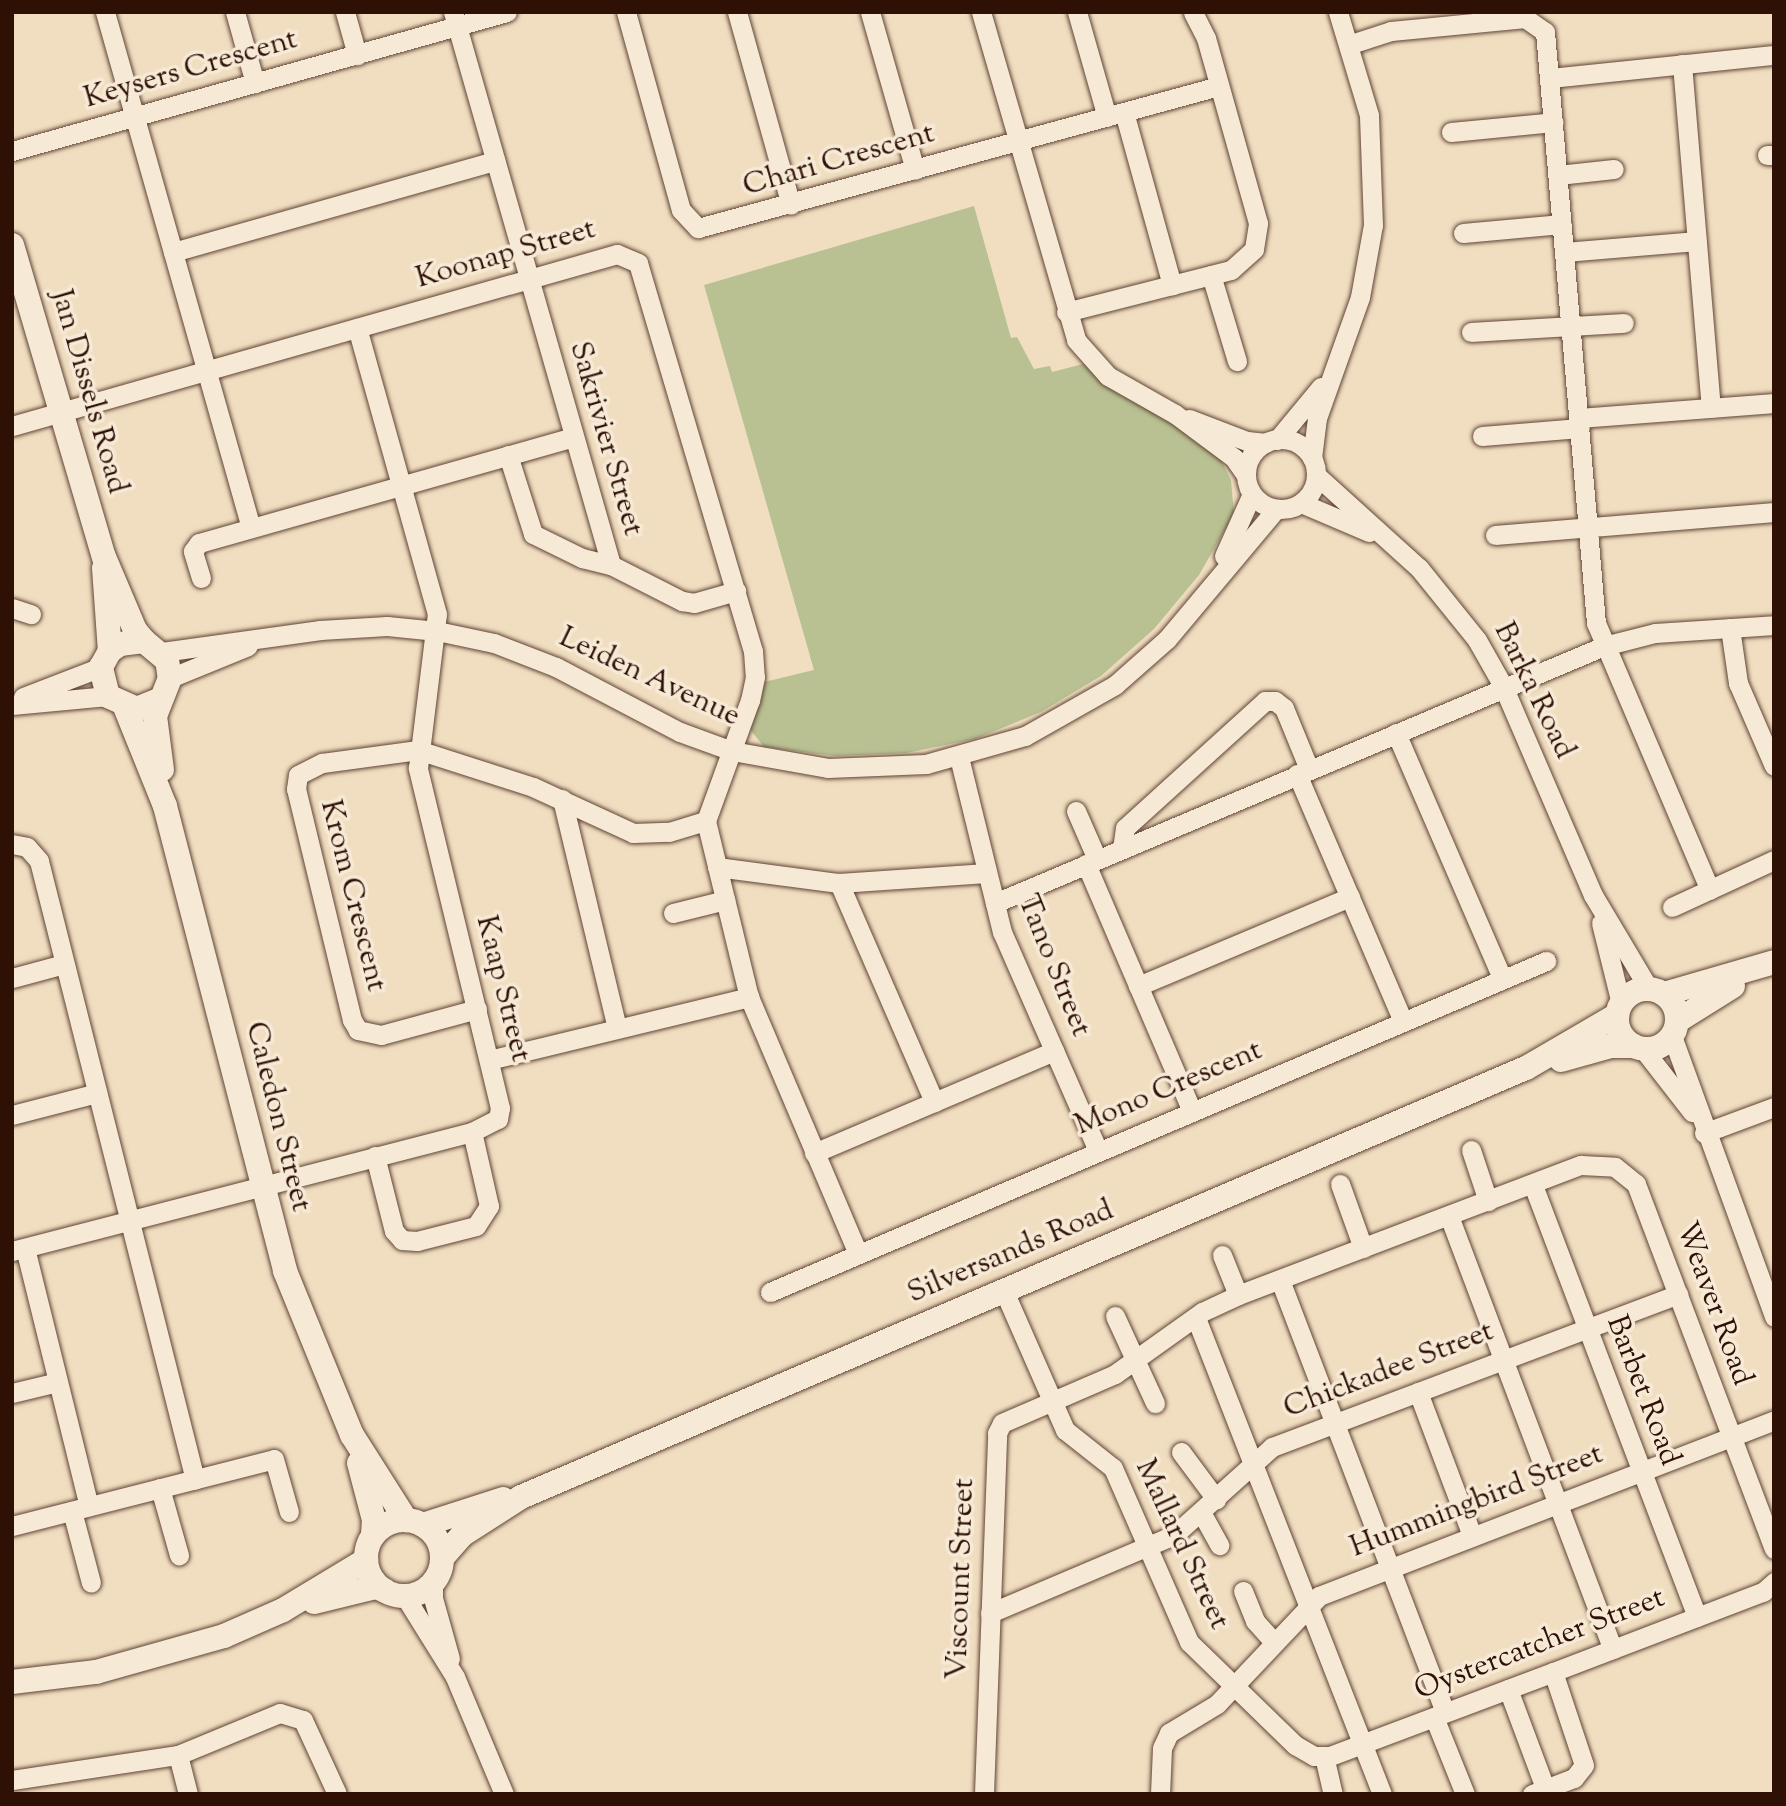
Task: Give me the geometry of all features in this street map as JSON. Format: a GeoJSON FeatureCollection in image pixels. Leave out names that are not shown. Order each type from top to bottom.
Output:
{"type":"FeatureCollection","features":[{"type":"Feature","properties":{"kind":"street"},"geometry":{"type":"LineString","coordinates":[[105,12],[251,528]]}},
{"type":"Feature","properties":{"kind":"street"},"geometry":{"type":"LineString","coordinates":[[235,12],[255,83]]}},
{"type":"Feature","properties":{"kind":"street"},"geometry":{"type":"LineString","coordinates":[[345,12],[357,54]]}},
{"type":"Feature","properties":{"kind":"street","name":"Keysers Crescent"},"geometry":{"type":"LineString","coordinates":[[12,151],[357,54],[455,19],[507,12]]}},
{"type":"Feature","properties":{"kind":"street","name":"Chari Crescent"},"geometry":{"type":"LineString","coordinates":[[626,12],[684,218],[706,229],[1219,86]]}},
{"type":"Feature","properties":{"kind":"street"},"geometry":{"type":"LineString","coordinates":[[737,12],[791,205]]}},
{"type":"Feature","properties":{"kind":"street"},"geometry":{"type":"LineString","coordinates":[[870,12],[915,170]]}},
{"type":"Feature","properties":{"kind":"street"},"geometry":{"type":"LineString","coordinates":[[981,12],[1076,340],[1098,368],[1175,414],[1234,458],[1246,475],[1252,494],[1276,509],[1301,503],[1314,467],[1317,418],[1360,297],[1373,225],[1372,139],[1351,44],[1338,12]]}},
{"type":"Feature","properties":{"kind":"street"},"geometry":{"type":"LineString","coordinates":[[1077,12],[1172,285]]}},
{"type":"Feature","properties":{"kind":"street"},"geometry":{"type":"LineString","coordinates":[[1066,312],[1231,270],[1248,258],[1258,232],[1206,38],[1193,12]]}},
{"type":"Feature","properties":{"kind":"street"},"geometry":{"type":"LineString","coordinates":[[1351,44],[1391,31],[1525,18],[1545,32],[1596,624],[1710,890]]}},
{"type":"Feature","properties":{"kind":"street","name":"Sakrivier Street"},"geometry":{"type":"LineString","coordinates":[[455,19],[611,565],[682,601],[694,603],[736,591]]}},
{"type":"Feature","properties":{"kind":"street"},"geometry":{"type":"LineString","coordinates":[[1550,78],[1774,55]]}},
{"type":"Feature","properties":{"kind":"street"},"geometry":{"type":"LineString","coordinates":[[1682,64],[1712,408]]}},
{"type":"Feature","properties":{"kind":"street"},"geometry":{"type":"LineString","coordinates":[[1451,132],[1553,122]]}},
{"type":"Feature","properties":{"kind":"street"},"geometry":{"type":"LineString","coordinates":[[173,252],[495,161]]}},
{"type":"Feature","properties":{"kind":"street"},"geometry":{"type":"LineString","coordinates":[[1558,175],[1614,169]]}},
{"type":"Feature","properties":{"kind":"street"},"geometry":{"type":"LineString","coordinates":[[1463,233],[1562,224]]}},
{"type":"Feature","properties":{"kind":"street"},"geometry":{"type":"LineString","coordinates":[[1565,252],[1697,241]]}},
{"type":"Feature","properties":{"kind":"street","name":"Jan Dissels Road"},"geometry":{"type":"LineString","coordinates":[[12,245],[104,557],[135,630],[153,646]]}},
{"type":"Feature","properties":{"kind":"street","name":"Koonap Street"},"geometry":{"type":"LineString","coordinates":[[12,426],[617,254],[633,258],[643,270],[753,651],[755,677],[732,751]]}},
{"type":"Feature","properties":{"kind":"street"},"geometry":{"type":"LineString","coordinates":[[1211,275],[1237,361]]}},
{"type":"Feature","properties":{"kind":"street"},"geometry":{"type":"LineString","coordinates":[[1471,332],[1624,323]]}},
{"type":"Feature","properties":{"kind":"street","name":"Kaap Street"},"geometry":{"type":"LineString","coordinates":[[19,1250],[472,1132],[498,1119],[500,1108],[418,750],[437,631],[433,599],[357,328]]}},
{"type":"Feature","properties":{"kind":"street"},"geometry":{"type":"LineString","coordinates":[[1246,475],[1251,456],[1271,441],[1336,366]]}},
{"type":"Feature","properties":{"kind":"street"},"geometry":{"type":"LineString","coordinates":[[1482,436],[1774,403]]}},
{"type":"Feature","properties":{"kind":"street"},"geometry":{"type":"LineString","coordinates":[[1175,414],[1247,441],[1297,444],[1314,467]]}},
{"type":"Feature","properties":{"kind":"street"},"geometry":{"type":"LineString","coordinates":[[201,578],[195,547],[251,528],[573,437]]}},
{"type":"Feature","properties":{"kind":"street"},"geometry":{"type":"LineString","coordinates":[[508,455],[533,534],[582,558],[611,565]]}},
{"type":"Feature","properties":{"kind":"street","name":"Barka Road"},"geometry":{"type":"LineString","coordinates":[[1314,467],[1383,538],[1419,568],[1455,609],[1503,686],[1593,895],[1657,991]]}},
{"type":"Feature","properties":{"kind":"street","name":"Leiden Avenue"},"geometry":{"type":"LineString","coordinates":[[1212,586],[1252,494]]}},
{"type":"Feature","properties":{"kind":"street","name":"Barka Road"},"geometry":{"type":"LineString","coordinates":[[1301,503],[1383,538]]}},
{"type":"Feature","properties":{"kind":"street","name":"Leiden Avenue"},"geometry":{"type":"LineString","coordinates":[[153,646],[258,642],[333,629],[387,626],[437,631],[494,643],[556,667],[680,732],[732,751],[796,765],[861,769],[959,757],[1025,736],[1086,704],[1150,655],[1276,509]]}},
{"type":"Feature","properties":{"kind":"street"},"geometry":{"type":"LineString","coordinates":[[1495,535],[1774,512]]}},
{"type":"Feature","properties":{"kind":"street","name":"Jan Dissels Road"},"geometry":{"type":"LineString","coordinates":[[104,557],[105,659]]}},
{"type":"Feature","properties":{"kind":"street"},"geometry":{"type":"LineString","coordinates":[[995,903],[1503,686],[1604,646],[1655,633],[1774,625]]}},
{"type":"Feature","properties":{"kind":"street"},"geometry":{"type":"LineString","coordinates":[[1730,628],[1738,683],[1774,766]]}},
{"type":"Feature","properties":{"kind":"street","name":"Leiden Avenue"},"geometry":{"type":"LineString","coordinates":[[164,689],[258,642]]}},
{"type":"Feature","properties":{"kind":"street"},"geometry":{"type":"LineString","coordinates":[[120,644],[153,646],[164,689],[137,709],[117,702],[12,703],[105,659],[120,644]]}},
{"type":"Feature","properties":{"kind":"street"},"geometry":{"type":"LineString","coordinates":[[105,659],[117,702]]}},
{"type":"Feature","properties":{"kind":"street","name":"Caledon Street"},"geometry":{"type":"LineString","coordinates":[[164,689],[157,741],[165,806],[262,1186],[298,1309],[352,1435],[368,1491],[373,1536]]}},
{"type":"Feature","properties":{"kind":"street"},"geometry":{"type":"LineString","coordinates":[[1122,849],[1125,828],[1265,701],[1275,701],[1284,708],[1303,772],[1350,897],[1403,1021]]}},
{"type":"Feature","properties":{"kind":"street","name":"Caledon Street"},"geometry":{"type":"LineString","coordinates":[[117,702],[165,806]]}},
{"type":"Feature","properties":{"kind":"street"},"geometry":{"type":"LineString","coordinates":[[1396,733],[1502,978]]}},
{"type":"Feature","properties":{"kind":"street"},"geometry":{"type":"LineString","coordinates":[[418,750],[562,799],[633,833],[669,832],[706,821]]}},
{"type":"Feature","properties":{"kind":"street","name":"Krom Crescent"},"geometry":{"type":"LineString","coordinates":[[418,750],[322,763],[298,775],[296,789],[352,1020],[358,1030],[381,1035],[477,1009]]}},
{"type":"Feature","properties":{"kind":"street"},"geometry":{"type":"LineString","coordinates":[[732,751],[706,821],[748,996],[858,1254]]}},
{"type":"Feature","properties":{"kind":"street","name":"Tano Street"},"geometry":{"type":"LineString","coordinates":[[959,757],[1002,932],[1098,1152]]}},
{"type":"Feature","properties":{"kind":"street"},"geometry":{"type":"LineString","coordinates":[[562,799],[617,1028]]}},
{"type":"Feature","properties":{"kind":"street"},"geometry":{"type":"LineString","coordinates":[[1076,811],[1091,862],[1138,986],[1192,1111]]}},
{"type":"Feature","properties":{"kind":"street"},"geometry":{"type":"LineString","coordinates":[[12,844],[27,847],[39,862],[195,1480]]}},
{"type":"Feature","properties":{"kind":"street"},"geometry":{"type":"LineString","coordinates":[[1672,907],[1774,860]]}},
{"type":"Feature","properties":{"kind":"street"},"geometry":{"type":"LineString","coordinates":[[717,867],[839,883],[988,873]]}},
{"type":"Feature","properties":{"kind":"street"},"geometry":{"type":"LineString","coordinates":[[839,883],[934,1102]]}},
{"type":"Feature","properties":{"kind":"street","name":"Barka Road"},"geometry":{"type":"LineString","coordinates":[[1593,895],[1619,1009]]}},
{"type":"Feature","properties":{"kind":"street"},"geometry":{"type":"LineString","coordinates":[[1138,986],[1350,897]]}},
{"type":"Feature","properties":{"kind":"street"},"geometry":{"type":"LineString","coordinates":[[673,913],[725,900]]}},
{"type":"Feature","properties":{"kind":"street","name":"Mono Crescent"},"geometry":{"type":"LineString","coordinates":[[770,1292],[1546,961]]}},
{"type":"Feature","properties":{"kind":"street"},"geometry":{"type":"LineString","coordinates":[[12,978],[64,964]]}},
{"type":"Feature","properties":{"kind":"street"},"geometry":{"type":"LineString","coordinates":[[1701,1127],[1638,1047],[1620,1033],[1619,1009],[1633,992],[1657,991],[1774,964]]}},
{"type":"Feature","properties":{"kind":"street"},"geometry":{"type":"LineString","coordinates":[[1638,1047],[1659,1046],[1674,1029],[1774,964]]}},
{"type":"Feature","properties":{"kind":"street"},"geometry":{"type":"LineString","coordinates":[[1657,991],[1674,1005],[1674,1029],[1701,1127],[1774,1317]]}},
{"type":"Feature","properties":{"kind":"street"},"geometry":{"type":"LineString","coordinates":[[489,1060],[748,996]]}},
{"type":"Feature","properties":{"kind":"street","name":"Silversands Road"},"geometry":{"type":"LineString","coordinates":[[1526,1068],[1619,1009]]}},
{"type":"Feature","properties":{"kind":"street","name":"Silversands Road"},"geometry":{"type":"LineString","coordinates":[[442,1558],[462,1535],[521,1497],[1526,1068],[1611,1046],[1638,1047]]}},
{"type":"Feature","properties":{"kind":"street"},"geometry":{"type":"LineString","coordinates":[[814,1153],[1054,1051]]}},
{"type":"Feature","properties":{"kind":"street"},"geometry":{"type":"LineString","coordinates":[[12,1115],[97,1093]]}},
{"type":"Feature","properties":{"kind":"street"},"geometry":{"type":"LineString","coordinates":[[1701,1127],[1774,1107]]}},
{"type":"Feature","properties":{"kind":"street"},"geometry":{"type":"LineString","coordinates":[[376,1156],[394,1231],[402,1240],[417,1241],[476,1226],[489,1206],[472,1132]]}},
{"type":"Feature","properties":{"kind":"street"},"geometry":{"type":"LineString","coordinates":[[1471,1150],[1488,1201]]}},
{"type":"Feature","properties":{"kind":"street","name":"Viscount Street"},"geometry":{"type":"LineString","coordinates":[[984,1794],[997,1433],[1012,1416],[1133,1362],[1196,1318],[1238,1295],[1589,1163],[1615,1167]]}},
{"type":"Feature","properties":{"kind":"street","name":"Weaver Road"},"geometry":{"type":"LineString","coordinates":[[1615,1167],[1636,1184],[1774,1549]]}},
{"type":"Feature","properties":{"kind":"street"},"geometry":{"type":"LineString","coordinates":[[1340,1184],[1363,1248]]}},
{"type":"Feature","properties":{"kind":"street","name":"Barbet Road"},"geometry":{"type":"LineString","coordinates":[[1533,1185],[1697,1617]]}},
{"type":"Feature","properties":{"kind":"street"},"geometry":{"type":"LineString","coordinates":[[1448,1216],[1613,1649]]}},
{"type":"Feature","properties":{"kind":"street"},"geometry":{"type":"LineString","coordinates":[[19,1250],[58,1382],[91,1583]]}},
{"type":"Feature","properties":{"kind":"street"},"geometry":{"type":"LineString","coordinates":[[1222,1255],[1238,1295]]}},
{"type":"Feature","properties":{"kind":"street"},"geometry":{"type":"LineString","coordinates":[[1280,1280],[1389,1567],[1465,1794]]}},
{"type":"Feature","properties":{"kind":"street","name":"Mallard Street"},"geometry":{"type":"LineString","coordinates":[[1004,1291],[1068,1434],[1103,1456],[1113,1468],[1189,1642],[1294,1745],[1314,1756],[1324,1756]]}},
{"type":"Feature","properties":{"kind":"street","name":"Chickadee Street"},"geometry":{"type":"LineString","coordinates":[[990,1613],[1174,1535],[1272,1447],[1678,1294]]}},
{"type":"Feature","properties":{"kind":"street"},"geometry":{"type":"LineString","coordinates":[[1115,1316],[1133,1362],[1155,1403]]}},
{"type":"Feature","properties":{"kind":"street"},"geometry":{"type":"LineString","coordinates":[[1196,1318],[1382,1794]]}},
{"type":"Feature","properties":{"kind":"street"},"geometry":{"type":"LineString","coordinates":[[12,1393],[58,1382]]}},
{"type":"Feature","properties":{"kind":"street"},"geometry":{"type":"LineString","coordinates":[[1418,1392],[1472,1536]]}},
{"type":"Feature","properties":{"kind":"street","name":"Hummingbird Street"},"geometry":{"type":"LineString","coordinates":[[1160,1794],[1162,1748],[1169,1733],[1217,1704],[1307,1606],[1331,1589],[1774,1420]]}},
{"type":"Feature","properties":{"kind":"street","name":"Caledon Street"},"geometry":{"type":"LineString","coordinates":[[352,1435],[414,1522]]}},
{"type":"Feature","properties":{"kind":"street"},"geometry":{"type":"LineString","coordinates":[[1181,1452],[1216,1499]]}},
{"type":"Feature","properties":{"kind":"street"},"geometry":{"type":"LineString","coordinates":[[12,1526],[274,1459],[289,1512]]}},
{"type":"Feature","properties":{"kind":"street"},"geometry":{"type":"LineString","coordinates":[[160,1488],[179,1555]]}},
{"type":"Feature","properties":{"kind":"street","name":"Silversands Road"},"geometry":{"type":"LineString","coordinates":[[414,1522],[521,1497]]}},
{"type":"Feature","properties":{"kind":"street"},"geometry":{"type":"LineString","coordinates":[[1201,1512],[1219,1545]]}},
{"type":"Feature","properties":{"kind":"street"},"geometry":{"type":"LineString","coordinates":[[455,1677],[394,1592],[371,1577],[366,1560],[373,1536],[387,1524],[414,1522],[433,1533],[442,1558],[433,1581],[433,1598],[455,1677],[505,1794]]}},
{"type":"Feature","properties":{"kind":"street"},"geometry":{"type":"LineString","coordinates":[[12,1682],[146,1660],[224,1636],[283,1610],[366,1560]]}},
{"type":"Feature","properties":{"kind":"street"},"geometry":{"type":"LineString","coordinates":[[283,1610],[364,1589],[394,1592],[433,1581]]}},
{"type":"Feature","properties":{"kind":"street","name":"Oystercatcher Street"},"geometry":{"type":"LineString","coordinates":[[1324,1756],[1763,1592],[1774,1582]]}},
{"type":"Feature","properties":{"kind":"street"},"geometry":{"type":"LineString","coordinates":[[1243,1591],[1255,1621],[1274,1642]]}},
{"type":"Feature","properties":{"kind":"street"},"geometry":{"type":"LineString","coordinates":[[1508,1689],[1538,1791],[1582,1771],[1584,1759],[1553,1672]]}},
{"type":"Feature","properties":{"kind":"street"},"geometry":{"type":"LineString","coordinates":[[12,1780],[178,1755],[279,1713],[292,1714],[303,1720],[314,1736],[337,1794]]}},
{"type":"Feature","properties":{"kind":"street"},"geometry":{"type":"LineString","coordinates":[[178,1755],[188,1794]]}},
{"type":"Feature","properties":{"kind":"street"},"geometry":{"type":"LineString","coordinates":[[1324,1756],[1332,1794]]}},
{"type":"Feature","properties":{"kind":"green space"},"geometry":{"type":"Polygon","coordinates":[[[974,206],[1011,338],[1017,337],[1034,369],[1050,366],[1052,372],[1083,364],[1204,445],[1221,460],[1231,480],[1234,514],[1199,575],[1154,629],[1101,676],[1041,712],[975,739],[906,753],[835,756],[764,747],[749,728],[760,683],[814,670],[704,285],[974,206]]]}}]}
